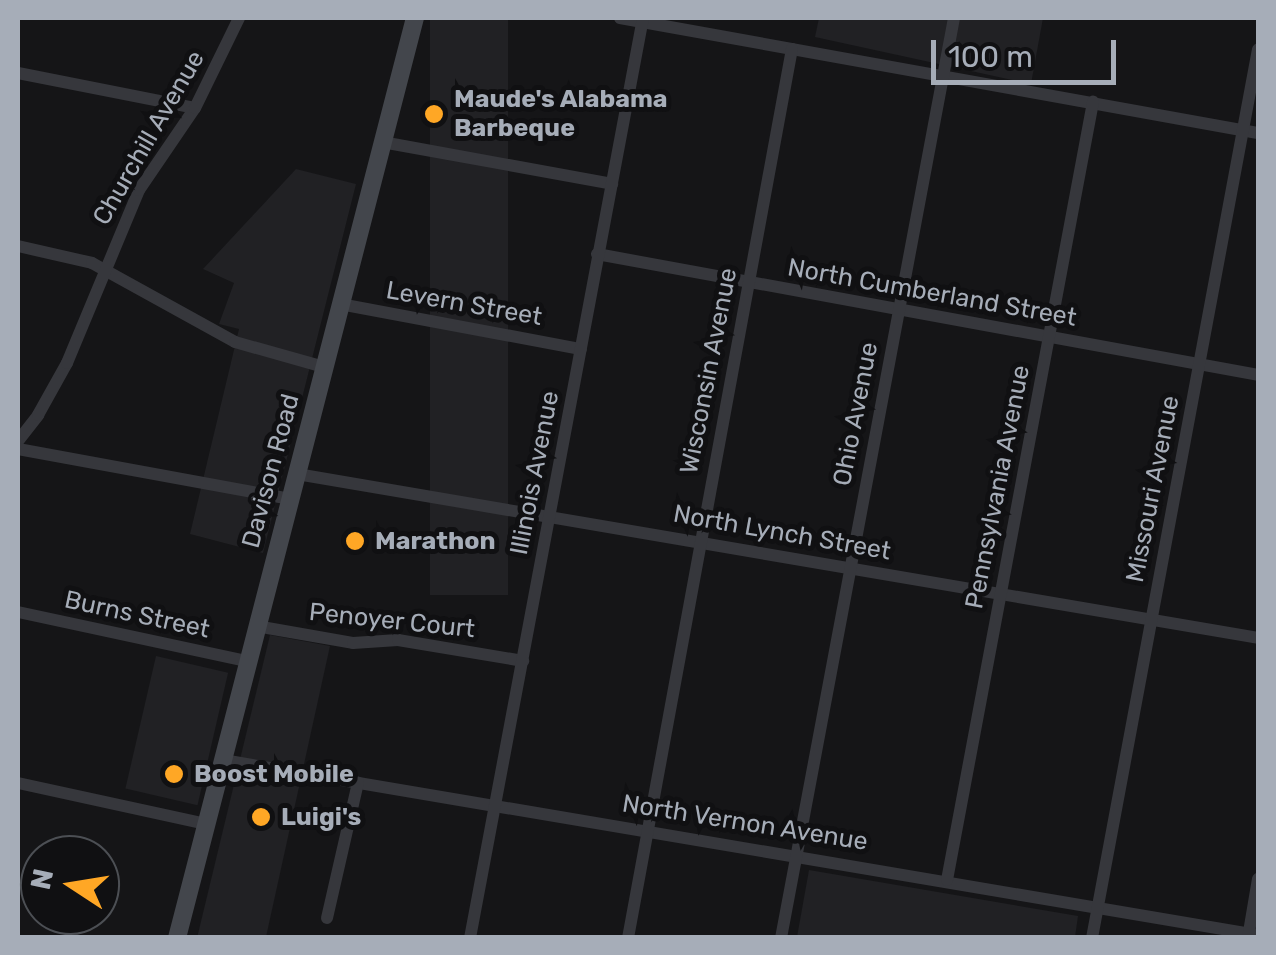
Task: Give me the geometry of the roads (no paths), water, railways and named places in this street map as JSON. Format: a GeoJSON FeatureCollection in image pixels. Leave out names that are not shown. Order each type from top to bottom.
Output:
{"type":"FeatureCollection","features":[{"type":"Feature","properties":{"kind":"main road","name":"Davison Road"},"geometry":{"type":"LineString","coordinates":[[177,938],[414,18]]}},
{"type":"Feature","properties":{"kind":"street","name":"Churchill Avenue"},"geometry":{"type":"LineString","coordinates":[[18,440],[67,363],[139,190],[195,108],[239,18]]}},
{"type":"Feature","properties":{"kind":"street"},"geometry":{"type":"LineString","coordinates":[[620,18],[1258,132]]}},
{"type":"Feature","properties":{"kind":"street","name":"Ohio Avenue"},"geometry":{"type":"LineString","coordinates":[[781,938],[954,18]]}},
{"type":"Feature","properties":{"kind":"street","name":"Illinois Avenue"},"geometry":{"type":"LineString","coordinates":[[470,938],[643,20]]}},
{"type":"Feature","properties":{"kind":"street","name":"Wisconsin Avenue"},"geometry":{"type":"LineString","coordinates":[[628,938],[792,49]]}},
{"type":"Feature","properties":{"kind":"street","name":"Missouri Avenue"},"geometry":{"type":"LineString","coordinates":[[1092,938],[1258,49]]}},
{"type":"Feature","properties":{"kind":"street"},"geometry":{"type":"LineString","coordinates":[[18,73],[195,108]]}},
{"type":"Feature","properties":{"kind":"street","name":"Pennsylvania Avenue"},"geometry":{"type":"LineString","coordinates":[[947,880],[1093,102]]}},
{"type":"Feature","properties":{"kind":"street"},"geometry":{"type":"LineString","coordinates":[[382,142],[612,184]]}},
{"type":"Feature","properties":{"kind":"street"},"geometry":{"type":"LineString","coordinates":[[18,246],[103,269],[235,342],[324,368]]}},
{"type":"Feature","properties":{"kind":"street","name":"North Cumberland Street"},"geometry":{"type":"LineString","coordinates":[[597,254],[1258,375]]}},
{"type":"Feature","properties":{"kind":"street","name":"Levern Street"},"geometry":{"type":"LineString","coordinates":[[340,304],[581,349]]}},
{"type":"Feature","properties":{"kind":"street"},"geometry":{"type":"LineString","coordinates":[[18,448],[290,500]]}},
{"type":"Feature","properties":{"kind":"street","name":"North Lynch Street"},"geometry":{"type":"LineString","coordinates":[[297,474],[1001,590],[1258,638]]}},
{"type":"Feature","properties":{"kind":"street","name":"Burns Street"},"geometry":{"type":"LineString","coordinates":[[18,612],[247,661]]}},
{"type":"Feature","properties":{"kind":"street","name":"Penoyer Court"},"geometry":{"type":"LineString","coordinates":[[256,626],[353,643],[398,640],[522,661]]}},
{"type":"Feature","properties":{"kind":"street","name":"North Vernon Avenue"},"geometry":{"type":"LineString","coordinates":[[223,760],[947,880],[1252,935]]}},
{"type":"Feature","properties":{"kind":"street"},"geometry":{"type":"LineString","coordinates":[[327,918],[358,783]]}},
{"type":"Feature","properties":{"kind":"street"},"geometry":{"type":"LineString","coordinates":[[18,784],[206,824]]}},
{"type":"Feature","properties":{"kind":"street"},"geometry":{"type":"LineString","coordinates":[[1252,935],[1258,879]]}},
{"type":"Feature","properties":{"kind":"place","name":"Maude's Alabama Barbeque"},"geometry":{"type":"Point","coordinates":[434,114]}},
{"type":"Feature","properties":{"kind":"place","name":"Marathon"},"geometry":{"type":"Point","coordinates":[355,541]}},
{"type":"Feature","properties":{"kind":"place","name":"Boost Mobile"},"geometry":{"type":"Point","coordinates":[174,774]}},
{"type":"Feature","properties":{"kind":"place","name":"Luigi's"},"geometry":{"type":"Point","coordinates":[261,817]}}]}
